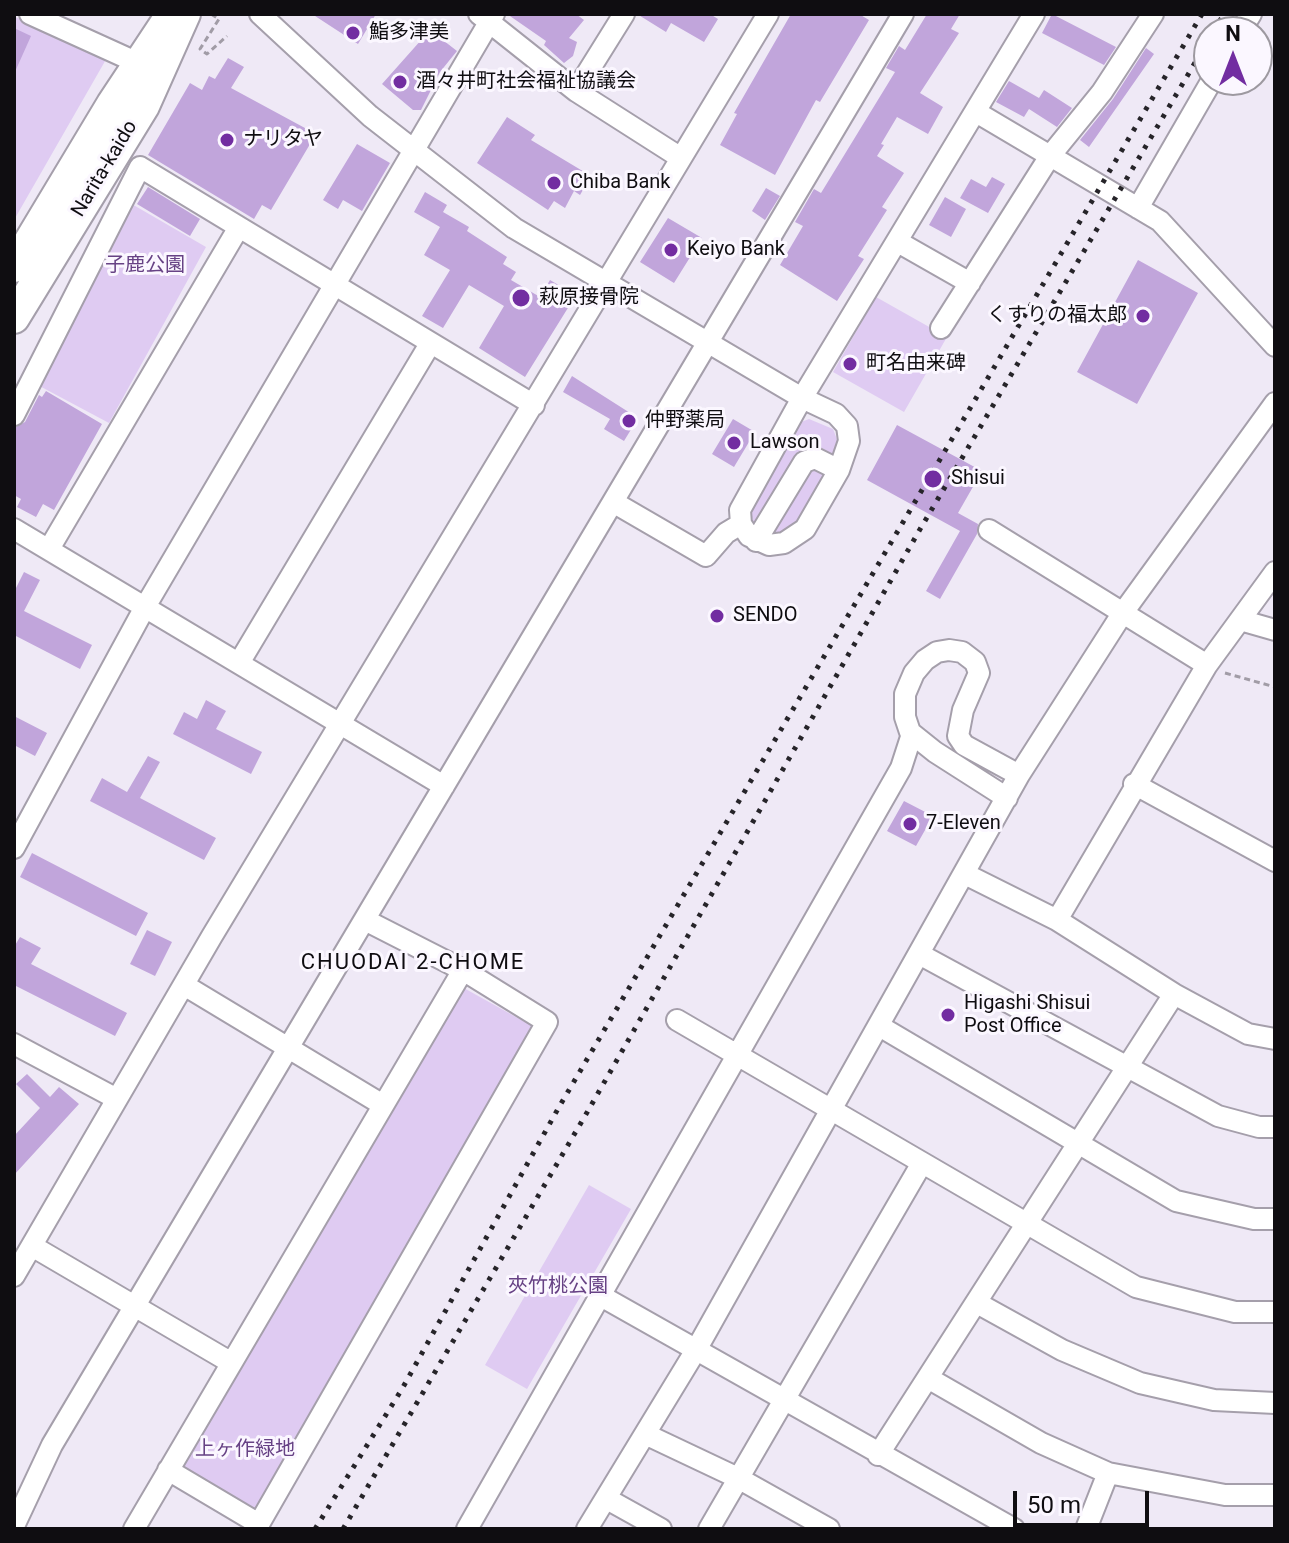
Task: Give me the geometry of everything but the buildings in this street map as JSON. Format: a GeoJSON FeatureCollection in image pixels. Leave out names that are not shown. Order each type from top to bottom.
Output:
{"type":"FeatureCollection","features":[{"type":"Feature","properties":{"kind":"highway","name":"Narita-kaido"},"geometry":{"type":"LineString","coordinates":[[14,267],[138,63],[172,14]]}},
{"type":"Feature","properties":{"kind":"highway","name":"Narita-kaido"},"geometry":{"type":"LineString","coordinates":[[14,318],[144,106],[185,14]]}},
{"type":"Feature","properties":{"kind":"street"},"geometry":{"type":"LineString","coordinates":[[30,14],[138,63]]}},
{"type":"Feature","properties":{"kind":"street"},"geometry":{"type":"LineString","coordinates":[[260,14],[309,62],[413,152],[514,228],[706,344],[802,398],[836,414],[847,426],[849,441],[839,470],[805,529],[777,546],[756,541],[741,524],[744,499],[802,398],[1034,14]]}},
{"type":"Feature","properties":{"kind":"street"},"geometry":{"type":"LineString","coordinates":[[576,91],[624,14]]}},
{"type":"Feature","properties":{"kind":"street"},"geometry":{"type":"LineString","coordinates":[[14,1276],[184,985],[768,14]]}},
{"type":"Feature","properties":{"kind":"street"},"geometry":{"type":"LineString","coordinates":[[14,1526],[52,1445],[292,1047],[903,14]]}},
{"type":"Feature","properties":{"kind":"street"},"geometry":{"type":"LineString","coordinates":[[941,328],[1050,156],[1102,92],[1153,14]]}},
{"type":"Feature","properties":{"kind":"street"},"geometry":{"type":"LineString","coordinates":[[14,848],[145,607],[413,152],[487,17],[576,91],[681,158]]}},
{"type":"Feature","properties":{"kind":"street"},"geometry":{"type":"LineString","coordinates":[[1138,208],[1203,96]]}},
{"type":"Feature","properties":{"kind":"street"},"geometry":{"type":"LineString","coordinates":[[976,112],[1175,233],[1275,346]]}},
{"type":"Feature","properties":{"kind":"street"},"geometry":{"type":"LineString","coordinates":[[14,415],[140,167],[534,405]]}},
{"type":"Feature","properties":{"kind":"street"},"geometry":{"type":"LineString","coordinates":[[49,549],[239,227]]}},
{"type":"Feature","properties":{"kind":"street"},"geometry":{"type":"LineString","coordinates":[[898,242],[970,283]]}},
{"type":"Feature","properties":{"kind":"street"},"geometry":{"type":"LineString","coordinates":[[239,663],[430,344]]}},
{"type":"Feature","properties":{"kind":"street"},"geometry":{"type":"LineString","coordinates":[[587,1529],[696,1350],[830,1109],[881,1027],[1019,775],[1122,614],[1275,403]]}},
{"type":"Feature","properties":{"kind":"street"},"geometry":{"type":"LineString","coordinates":[[756,541],[804,462],[815,458],[839,470]]}},
{"type":"Feature","properties":{"kind":"street"},"geometry":{"type":"LineString","coordinates":[[613,502],[706,556],[726,533],[741,524]]}},
{"type":"Feature","properties":{"kind":"street"},"geometry":{"type":"LineString","coordinates":[[14,529],[444,786]]}},
{"type":"Feature","properties":{"kind":"street"},"geometry":{"type":"LineString","coordinates":[[989,530],[1207,665]]}},
{"type":"Feature","properties":{"kind":"street"},"geometry":{"type":"LineString","coordinates":[[1057,920],[1134,784],[1207,665],[1275,572]]}},
{"type":"Feature","properties":{"kind":"street"},"geometry":{"type":"LineString","coordinates":[[1240,620],[1275,630]]}},
{"type":"Feature","properties":{"kind":"street"},"geometry":{"type":"LineString","coordinates":[[1007,798],[912,734],[905,717],[905,694],[914,673],[937,652],[962,652],[975,662],[979,673],[963,710],[958,736],[964,745],[1019,775]]}},
{"type":"Feature","properties":{"kind":"street"},"geometry":{"type":"LineString","coordinates":[[467,1529],[901,768],[912,734]]}},
{"type":"Feature","properties":{"kind":"street"},"geometry":{"type":"LineString","coordinates":[[1134,784],[1275,861]]}},
{"type":"Feature","properties":{"kind":"street"},"geometry":{"type":"LineString","coordinates":[[965,874],[1057,920],[1174,994],[1248,1034],[1275,1039]]}},
{"type":"Feature","properties":{"kind":"street"},"geometry":{"type":"LineString","coordinates":[[168,1470],[258,1527],[547,1022],[463,970],[365,920]]}},
{"type":"Feature","properties":{"kind":"street"},"geometry":{"type":"LineString","coordinates":[[921,955],[1218,1116],[1259,1127],[1275,1127]]}},
{"type":"Feature","properties":{"kind":"street"},"geometry":{"type":"LineString","coordinates":[[134,1529],[463,970]]}},
{"type":"Feature","properties":{"kind":"street"},"geometry":{"type":"LineString","coordinates":[[184,985],[292,1047],[383,1105]]}},
{"type":"Feature","properties":{"kind":"street"},"geometry":{"type":"LineString","coordinates":[[878,1455],[1174,994]]}},
{"type":"Feature","properties":{"kind":"street"},"geometry":{"type":"LineString","coordinates":[[677,1020],[1136,1287],[1235,1312],[1275,1312]]}},
{"type":"Feature","properties":{"kind":"street"},"geometry":{"type":"LineString","coordinates":[[881,1027],[1176,1201],[1254,1219],[1275,1219]]}},
{"type":"Feature","properties":{"kind":"street"},"geometry":{"type":"LineString","coordinates":[[14,1044],[117,1099]]}},
{"type":"Feature","properties":{"kind":"street"},"geometry":{"type":"LineString","coordinates":[[709,1529],[922,1163]]}},
{"type":"Feature","properties":{"kind":"street"},"geometry":{"type":"LineString","coordinates":[[32,1246],[230,1362]]}},
{"type":"Feature","properties":{"kind":"street"},"geometry":{"type":"LineString","coordinates":[[601,1296],[1014,1529]]}},
{"type":"Feature","properties":{"kind":"street"},"geometry":{"type":"LineString","coordinates":[[977,1303],[1062,1350],[1140,1383],[1214,1400],[1275,1403]]}},
{"type":"Feature","properties":{"kind":"street"},"geometry":{"type":"LineString","coordinates":[[928,1378],[1041,1443],[1108,1473],[1225,1495],[1275,1495]]}},
{"type":"Feature","properties":{"kind":"street"},"geometry":{"type":"LineString","coordinates":[[645,1434],[738,1478],[829,1529]]}},
{"type":"Feature","properties":{"kind":"street"},"geometry":{"type":"LineString","coordinates":[[1086,1529],[1108,1473]]}},
{"type":"Feature","properties":{"kind":"street"},"geometry":{"type":"LineString","coordinates":[[607,1499],[661,1529]]}},
{"type":"Feature","properties":{"kind":"path"},"geometry":{"type":"LineString","coordinates":[[211,14],[219,19],[200,49],[207,54],[227,36]]}},
{"type":"Feature","properties":{"kind":"path"},"geometry":{"type":"LineString","coordinates":[[1207,665],[1245,681],[1275,687]]}},
{"type":"Feature","properties":{"kind":"green space"},"geometry":{"type":"Polygon","coordinates":[[[14,17],[51,28],[108,56],[14,220],[14,17]]]}},
{"type":"Feature","properties":{"kind":"green space","name":"子鹿公園"},"geometry":{"type":"Polygon","coordinates":[[[130,203],[206,247],[109,423],[32,382],[130,203]]]}},
{"type":"Feature","properties":{"kind":"green space"},"geometry":{"type":"Polygon","coordinates":[[[876,297],[947,337],[904,412],[833,372],[876,297]]]}},
{"type":"Feature","properties":{"kind":"green space"},"geometry":{"type":"Polygon","coordinates":[[[809,419],[833,429],[838,442],[834,455],[830,462],[811,452],[756,529],[749,510],[796,424],[809,419]]]}},
{"type":"Feature","properties":{"kind":"green space"},"geometry":{"type":"Polygon","coordinates":[[[811,467],[829,468],[802,518],[782,534],[771,535],[811,467]]]}},
{"type":"Feature","properties":{"kind":"green space","name":"上ヶ作緑地"},"geometry":{"type":"Polygon","coordinates":[[[462,987],[534,1027],[259,1524],[180,1465],[462,987]]]}},
{"type":"Feature","properties":{"kind":"green space","name":"夾竹桃公園"},"geometry":{"type":"Polygon","coordinates":[[[589,1185],[631,1209],[527,1389],[485,1365],[589,1185]]]}},
{"type":"Feature","properties":{"kind":"railway"},"geometry":{"type":"LineString","coordinates":[[315,1529],[402,1389],[559,1107],[1202,14]]}},
{"type":"Feature","properties":{"kind":"railway"},"geometry":{"type":"LineString","coordinates":[[343,1529],[585,1116],[919,531],[1193,66]]}},
{"type":"Feature","properties":{"kind":"place","name":"鮨多津美"},"geometry":{"type":"Point","coordinates":[353,33]}},
{"type":"Feature","properties":{"kind":"place","name":"酒々井町社会福祉協議会"},"geometry":{"type":"Point","coordinates":[400,82]}},
{"type":"Feature","properties":{"kind":"place","name":"ナリタヤ"},"geometry":{"type":"Point","coordinates":[227,140]}},
{"type":"Feature","properties":{"kind":"place","name":"Chiba Bank"},"geometry":{"type":"Point","coordinates":[554,183]}},
{"type":"Feature","properties":{"kind":"place","name":"Keiyo Bank"},"geometry":{"type":"Point","coordinates":[671,250]}},
{"type":"Feature","properties":{"kind":"place","name":"萩原接骨院"},"geometry":{"type":"Point","coordinates":[521,298]}},
{"type":"Feature","properties":{"kind":"place","name":"くすりの福太郎"},"geometry":{"type":"Point","coordinates":[1143,316]}},
{"type":"Feature","properties":{"kind":"place","name":"町名由来碑"},"geometry":{"type":"Point","coordinates":[850,364]}},
{"type":"Feature","properties":{"kind":"place","name":"仲野薬局"},"geometry":{"type":"Point","coordinates":[629,421]}},
{"type":"Feature","properties":{"kind":"place","name":"Lawson"},"geometry":{"type":"Point","coordinates":[734,443]}},
{"type":"Feature","properties":{"kind":"place","name":"Shisui"},"geometry":{"type":"Point","coordinates":[933,479]}},
{"type":"Feature","properties":{"kind":"place","name":"SENDO"},"geometry":{"type":"Point","coordinates":[717,616]}},
{"type":"Feature","properties":{"kind":"place","name":"7-Eleven"},"geometry":{"type":"Point","coordinates":[910,824]}},
{"type":"Feature","properties":{"kind":"place","name":"Higashi Shisui Post Office"},"geometry":{"type":"Point","coordinates":[948,1015]}},
{"type":"Feature","properties":{"kind":"district","name":"CHUODAI 2-CHOME"},"geometry":{"type":"Point","coordinates":[413,963]}}]}
